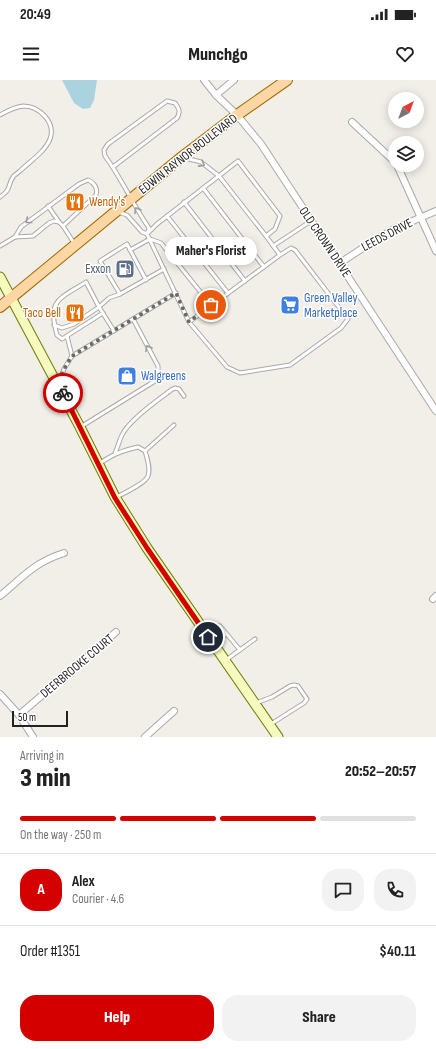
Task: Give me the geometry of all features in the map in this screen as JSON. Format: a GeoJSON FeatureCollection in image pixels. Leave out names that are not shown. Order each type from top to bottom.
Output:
{"type":"FeatureCollection","features":[{"type":"Feature","properties":{"kind":"main road","name":"EDWIN RAYNOR BOULEVARD"},"geometry":{"type":"LineString","coordinates":[[0,307],[182,158],[237,115],[287,80]]}},
{"type":"Feature","properties":{"kind":"main road"},"geometry":{"type":"LineString","coordinates":[[0,277],[58,384],[115,498],[147,548],[278,737]]}},
{"type":"Feature","properties":{"kind":"street","name":"OLD CROWN DRIVE"},"geometry":{"type":"LineString","coordinates":[[204,80],[216,95],[237,115],[261,144],[436,411]]}},
{"type":"Feature","properties":{"kind":"street"},"geometry":{"type":"LineString","coordinates":[[216,95],[234,80]]}},
{"type":"Feature","properties":{"kind":"street"},"geometry":{"type":"LineString","coordinates":[[352,122],[388,155]]}},
{"type":"Feature","properties":{"kind":"street"},"geometry":{"type":"LineString","coordinates":[[401,172],[436,251]]}},
{"type":"Feature","properties":{"kind":"street","name":"LEEDS DRIVE"},"geometry":{"type":"LineString","coordinates":[[340,263],[375,240],[436,210]]}},
{"type":"Feature","properties":{"kind":"street"},"geometry":{"type":"LineString","coordinates":[[0,596],[34,566],[48,558],[64,552]]}},
{"type":"Feature","properties":{"kind":"street","name":"DEERBROOKE COURT"},"geometry":{"type":"LineString","coordinates":[[19,715],[116,632]]}},
{"type":"Feature","properties":{"kind":"street"},"geometry":{"type":"LineString","coordinates":[[0,694],[19,715],[33,737]]}},
{"type":"Feature","properties":{"kind":"street"},"geometry":{"type":"LineString","coordinates":[[145,737],[174,711]]}},
{"type":"Feature","properties":{"kind":"lane"},"geometry":{"type":"LineString","coordinates":[[113,167],[177,118],[180,114],[180,109],[175,103],[168,101],[108,144],[104,150],[106,156],[137,211],[149,228],[147,234]]}},
{"type":"Feature","properties":{"kind":"lane"},"geometry":{"type":"LineString","coordinates":[[0,115],[10,109],[22,106],[31,107],[39,111],[47,118],[51,133],[49,141],[43,150],[13,177],[10,189],[0,197]]}},
{"type":"Feature","properties":{"kind":"lane"},"geometry":{"type":"LineString","coordinates":[[182,158],[201,162],[219,176],[280,255]]}},
{"type":"Feature","properties":{"kind":"lane"},"geometry":{"type":"LineString","coordinates":[[147,234],[184,202],[238,161],[280,216],[275,229],[266,236]]}},
{"type":"Feature","properties":{"kind":"lane"},"geometry":{"type":"LineString","coordinates":[[15,237],[21,227],[83,181],[88,180],[95,186],[97,191],[93,199],[76,212],[63,226]]}},
{"type":"Feature","properties":{"kind":"lane"},"geometry":{"type":"LineString","coordinates":[[203,188],[264,267]]}},
{"type":"Feature","properties":{"kind":"lane"},"geometry":{"type":"LineString","coordinates":[[184,202],[246,280]]}},
{"type":"Feature","properties":{"kind":"lane"},"geometry":{"type":"LineString","coordinates":[[48,206],[75,245]]}},
{"type":"Feature","properties":{"kind":"lane"},"geometry":{"type":"LineString","coordinates":[[116,211],[127,215],[142,232],[147,234],[189,322],[228,367],[240,373],[290,365],[341,328],[348,319],[292,248],[280,255],[189,322]]}},
{"type":"Feature","properties":{"kind":"lane"},"geometry":{"type":"LineString","coordinates":[[167,216],[228,293]]}},
{"type":"Feature","properties":{"kind":"lane"},"geometry":{"type":"LineString","coordinates":[[0,246],[15,237],[33,236],[49,223],[54,221],[59,222]]}},
{"type":"Feature","properties":{"kind":"lane"},"geometry":{"type":"LineString","coordinates":[[273,246],[311,221]]}},
{"type":"Feature","properties":{"kind":"lane"},"geometry":{"type":"LineString","coordinates":[[130,250],[150,239],[161,243],[211,305]]}},
{"type":"Feature","properties":{"kind":"lane"},"geometry":{"type":"LineString","coordinates":[[120,294],[100,261],[127,244],[146,280]]}},
{"type":"Feature","properties":{"kind":"lane"},"geometry":{"type":"LineString","coordinates":[[54,325],[62,328],[74,324],[99,307],[109,298],[120,294],[164,269]]}},
{"type":"Feature","properties":{"kind":"lane"},"geometry":{"type":"LineString","coordinates":[[103,313],[62,339],[57,335],[52,312],[59,299],[86,282],[99,307],[103,313],[114,330]]}},
{"type":"Feature","properties":{"kind":"lane"},"geometry":{"type":"LineString","coordinates":[[58,384],[64,369],[72,356],[176,293]]}},
{"type":"Feature","properties":{"kind":"lane"},"geometry":{"type":"LineString","coordinates":[[80,427],[155,381],[158,375],[158,366],[133,319]]}},
{"type":"Feature","properties":{"kind":"lane"},"geometry":{"type":"LineString","coordinates":[[67,336],[72,356]]}},
{"type":"Feature","properties":{"kind":"lane"},"geometry":{"type":"LineString","coordinates":[[115,453],[122,435],[127,428],[147,409],[175,388],[179,389],[184,396]]}},
{"type":"Feature","properties":{"kind":"lane"},"geometry":{"type":"LineString","coordinates":[[145,451],[174,425]]}},
{"type":"Feature","properties":{"kind":"lane"},"geometry":{"type":"LineString","coordinates":[[98,464],[115,453],[138,447],[145,451],[149,467],[148,476],[144,481],[115,498]]}},
{"type":"Feature","properties":{"kind":"lane"},"geometry":{"type":"LineString","coordinates":[[203,630],[212,625],[220,626],[240,650]]}},
{"type":"Feature","properties":{"kind":"lane"},"geometry":{"type":"LineString","coordinates":[[213,644],[226,634]]}},
{"type":"Feature","properties":{"kind":"lane"},"geometry":{"type":"LineString","coordinates":[[225,662],[254,639]]}},
{"type":"Feature","properties":{"kind":"lane"},"geometry":{"type":"LineString","coordinates":[[254,704],[272,697],[290,686],[298,686],[307,699],[304,703],[269,725]]}},
{"type":"Feature","properties":{"kind":"water"},"geometry":{"type":"Polygon","coordinates":[[[62,80],[97,80],[94,100],[90,108],[83,109],[74,103],[62,80]]]}},
{"type":"Feature","properties":{"kind":"way so far"},"geometry":{"type":"LineString","coordinates":[[63,393],[58,384],[64,369],[72,356],[176,293],[189,322],[211,305]]}},
{"type":"Feature","properties":{"kind":"place","name":"Wendy's"},"geometry":{"type":"Point","coordinates":[75,202]}},
{"type":"Feature","properties":{"kind":"place","name":"Exxon"},"geometry":{"type":"Point","coordinates":[125,269]}},
{"type":"Feature","properties":{"kind":"place","name":"Maher's Florist"},"geometry":{"type":"Point","coordinates":[211,305]}},
{"type":"Feature","properties":{"kind":"place","name":"Green Valley Marketplace"},"geometry":{"type":"Point","coordinates":[290,305]}},
{"type":"Feature","properties":{"kind":"place","name":"Taco Bell"},"geometry":{"type":"Point","coordinates":[75,313]}},
{"type":"Feature","properties":{"kind":"place","name":"Walgreens"},"geometry":{"type":"Point","coordinates":[127,376]}},
{"type":"Feature","properties":{"kind":"route"},"geometry":{"type":"LineString","coordinates":[[63,393],[115,498],[147,548],[208,637]]}}]}
